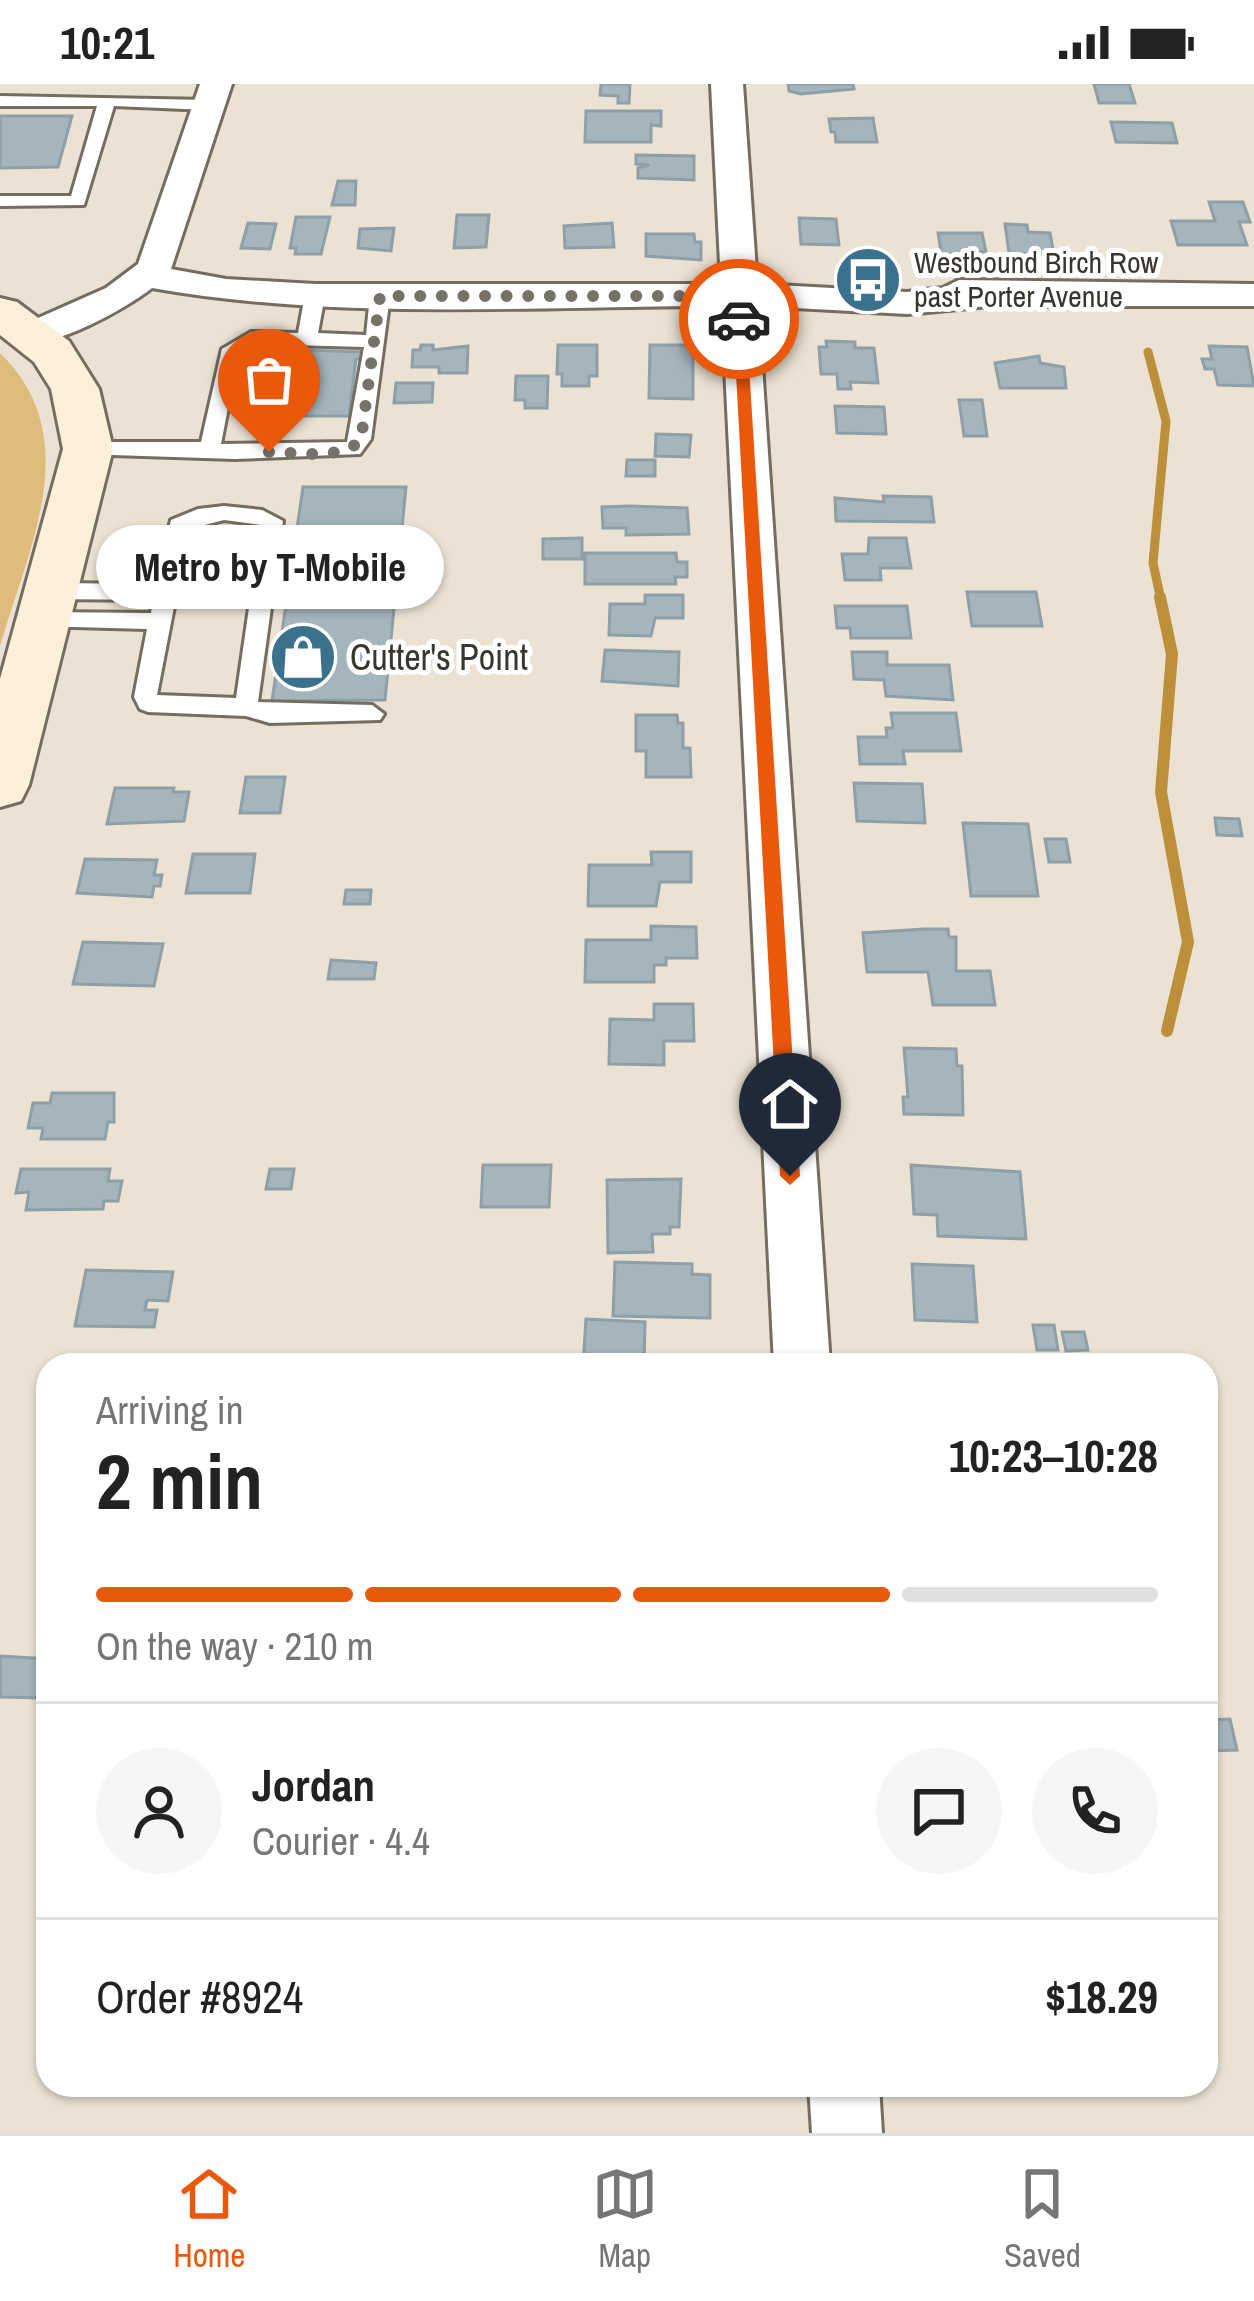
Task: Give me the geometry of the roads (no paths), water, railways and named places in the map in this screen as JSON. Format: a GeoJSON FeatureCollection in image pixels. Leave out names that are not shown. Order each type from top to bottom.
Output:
{"type":"FeatureCollection","features":[{"type":"Feature","properties":{"kind":"main road"},"geometry":{"type":"LineString","coordinates":[[0,785],[88,448],[75,389],[52,352],[16,323]]}},
{"type":"Feature","properties":{"kind":"street"},"geometry":{"type":"LineString","coordinates":[[727,84],[801,1353]]}},
{"type":"Feature","properties":{"kind":"street"},"geometry":{"type":"LineString","coordinates":[[16,323],[118,296],[148,276],[161,256],[212,94]]}},
{"type":"Feature","properties":{"kind":"street"},"geometry":{"type":"LineString","coordinates":[[148,276],[226,290],[315,296],[821,296],[907,303],[989,296],[1254,295]]}},
{"type":"Feature","properties":{"kind":"street"},"geometry":{"type":"LineString","coordinates":[[845,2097],[847,2133]]}},
{"type":"Feature","properties":{"kind":"lane"},"geometry":{"type":"LineString","coordinates":[[0,101],[212,94]]}},
{"type":"Feature","properties":{"kind":"lane"},"geometry":{"type":"LineString","coordinates":[[0,201],[78,200],[106,101]]}},
{"type":"Feature","properties":{"kind":"lane"},"geometry":{"type":"LineString","coordinates":[[307,339],[315,296]]}},
{"type":"Feature","properties":{"kind":"lane"},"geometry":{"type":"LineString","coordinates":[[88,448],[338,452],[353,448],[361,440],[380,296]]}},
{"type":"Feature","properties":{"kind":"lane"},"geometry":{"type":"LineString","coordinates":[[210,448],[229,353],[237,344],[251,338],[375,340]]}},
{"type":"Feature","properties":{"kind":"lane"},"geometry":{"type":"LineString","coordinates":[[246,707],[272,521],[255,515],[184,519],[145,697],[148,703],[246,707],[270,714],[372,714]]}},
{"type":"Feature","properties":{"kind":"lane"},"geometry":{"type":"LineString","coordinates":[[48,606],[166,592]]}},
{"type":"Feature","properties":{"kind":"lane"},"geometry":{"type":"LineString","coordinates":[[48,606],[160,621]]}},
{"type":"Feature","properties":{"kind":"waterway"},"geometry":{"type":"LineString","coordinates":[[1148,352],[1166,421],[1153,563],[1161,600]]}},
{"type":"Feature","properties":{"kind":"waterway"},"geometry":{"type":"LineString","coordinates":[[1160,597],[1172,654],[1161,792],[1188,942],[1167,1031]]}},
{"type":"Feature","properties":{"kind":"place","name":"Westbound Birch Row past Porter Avenue"},"geometry":{"type":"Point","coordinates":[868,280]}},
{"type":"Feature","properties":{"kind":"place","name":"Metro by T-Mobile"},"geometry":{"type":"Point","coordinates":[269,452]}},
{"type":"Feature","properties":{"kind":"place","name":"Cutter's Point"},"geometry":{"type":"Point","coordinates":[303,657]}}]}
